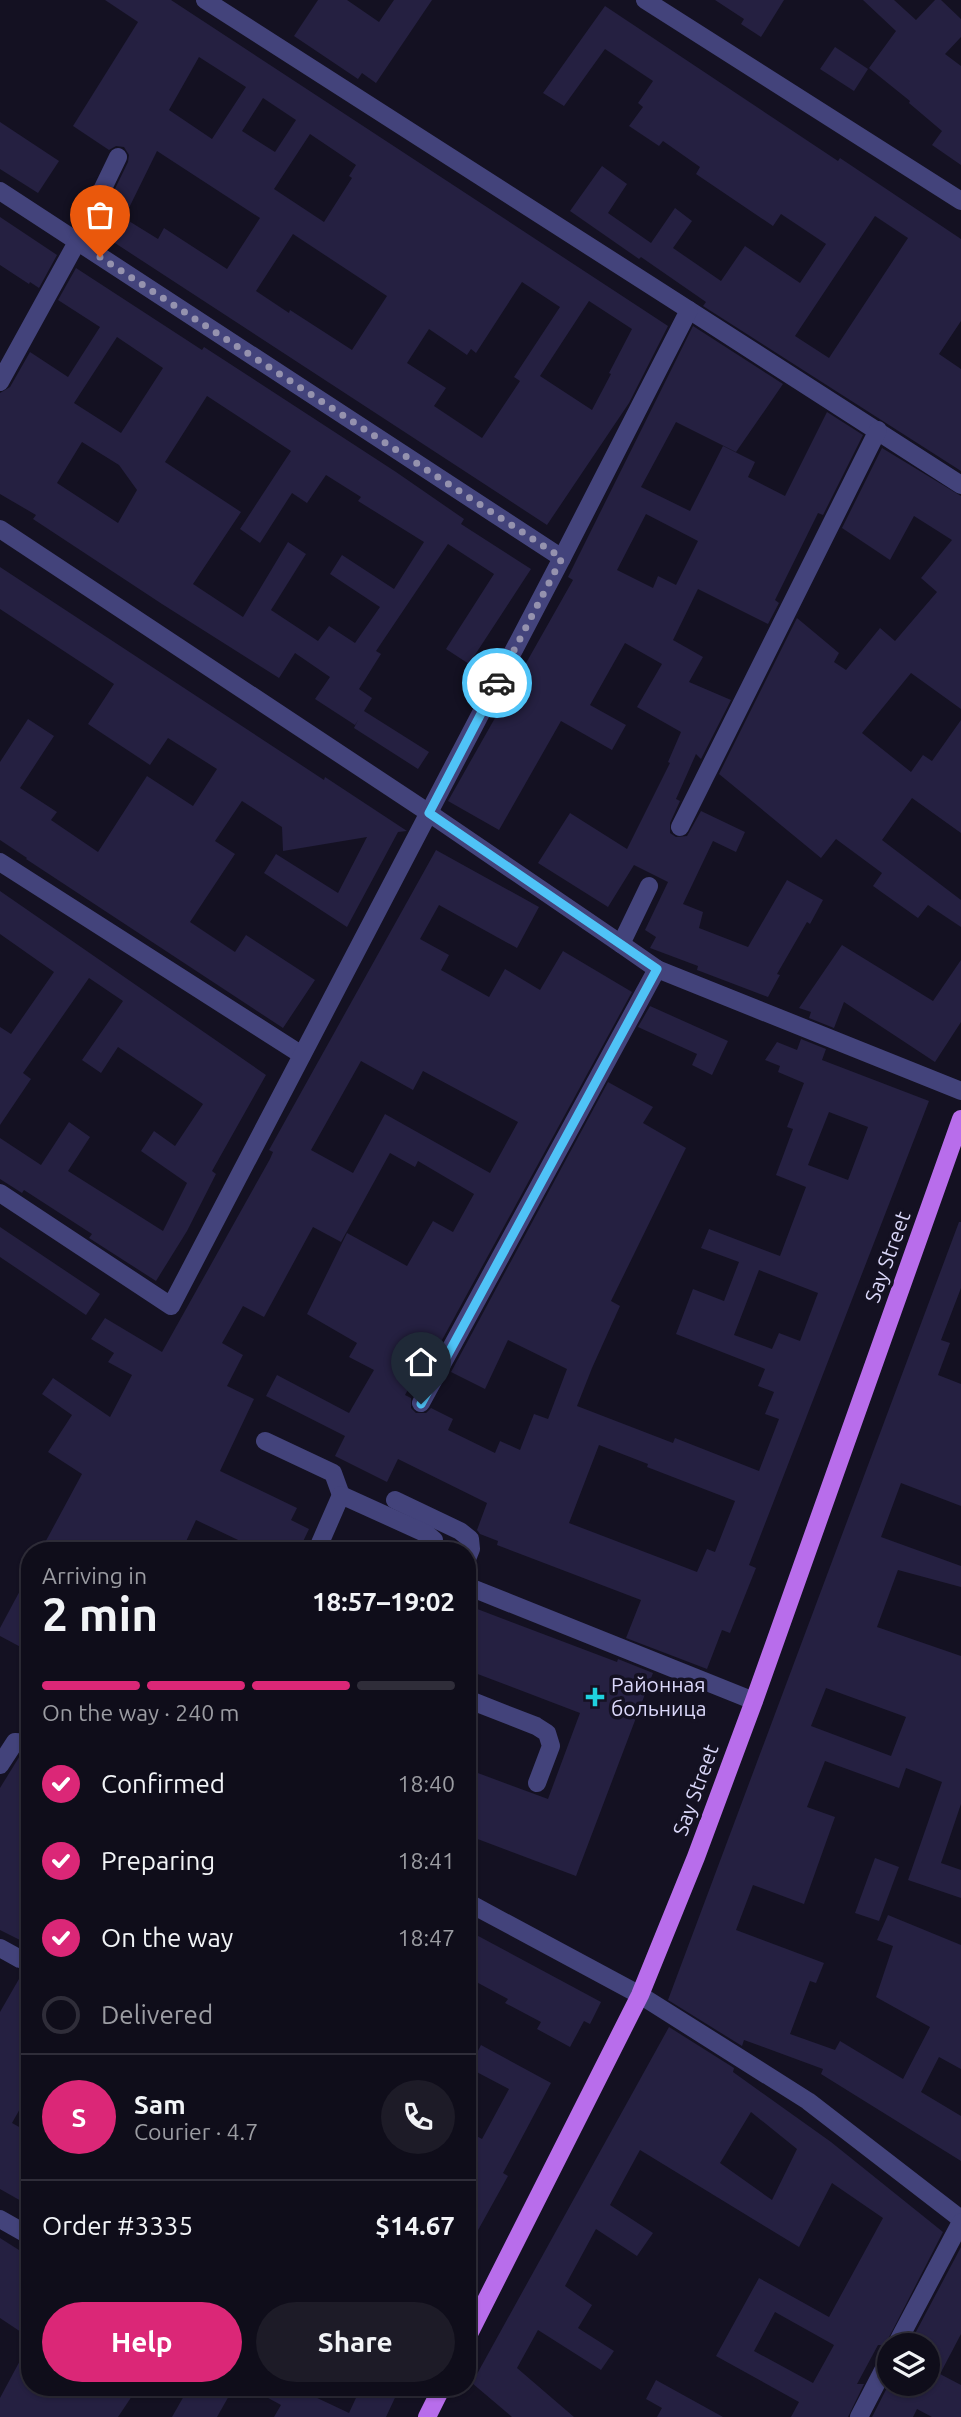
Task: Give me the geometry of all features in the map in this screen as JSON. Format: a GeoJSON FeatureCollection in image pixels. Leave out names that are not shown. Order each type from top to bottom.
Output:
{"type":"FeatureCollection","features":[{"type":"Feature","properties":{"kind":"main road","name":"Say Street"},"geometry":{"type":"LineString","coordinates":[[476,2320],[640,1995],[696,1857],[961,1119]]}},
{"type":"Feature","properties":{"kind":"main road"},"geometry":{"type":"LineString","coordinates":[[427,2417],[438,2396]]}},
{"type":"Feature","properties":{"kind":"street"},"geometry":{"type":"LineString","coordinates":[[205,0],[961,485]]}},
{"type":"Feature","properties":{"kind":"street"},"geometry":{"type":"LineString","coordinates":[[645,0],[961,201]]}},
{"type":"Feature","properties":{"kind":"street"},"geometry":{"type":"LineString","coordinates":[[0,382],[78,242],[118,157]]}},
{"type":"Feature","properties":{"kind":"street"},"geometry":{"type":"LineString","coordinates":[[0,191],[562,558]]}},
{"type":"Feature","properties":{"kind":"street"},"geometry":{"type":"LineString","coordinates":[[0,1193],[171,1306],[562,558],[688,310]]}},
{"type":"Feature","properties":{"kind":"street"},"geometry":{"type":"LineString","coordinates":[[680,827],[878,430]]}},
{"type":"Feature","properties":{"kind":"street"},"geometry":{"type":"LineString","coordinates":[[0,529],[429,813],[657,969],[961,1091]]}},
{"type":"Feature","properties":{"kind":"street"},"geometry":{"type":"LineString","coordinates":[[0,862],[302,1055]]}},
{"type":"Feature","properties":{"kind":"street"},"geometry":{"type":"LineString","coordinates":[[621,944],[649,886]]}},
{"type":"Feature","properties":{"kind":"street"},"geometry":{"type":"LineString","coordinates":[[421,1404],[657,969]]}},
{"type":"Feature","properties":{"kind":"street"},"geometry":{"type":"LineString","coordinates":[[265,1441],[333,1474],[341,1495],[320,1542]]}},
{"type":"Feature","properties":{"kind":"street"},"geometry":{"type":"LineString","coordinates":[[341,1495],[427,1534],[435,1542]]}},
{"type":"Feature","properties":{"kind":"street"},"geometry":{"type":"LineString","coordinates":[[395,1500],[460,1531],[470,1542]]}},
{"type":"Feature","properties":{"kind":"street"},"geometry":{"type":"LineString","coordinates":[[476,1590],[754,1701]]}},
{"type":"Feature","properties":{"kind":"street"},"geometry":{"type":"LineString","coordinates":[[476,1703],[547,1732],[551,1746],[537,1783]]}},
{"type":"Feature","properties":{"kind":"street"},"geometry":{"type":"LineString","coordinates":[[0,1765],[15,1742],[21,1742]]}},
{"type":"Feature","properties":{"kind":"street"},"geometry":{"type":"LineString","coordinates":[[476,1907],[640,1995],[808,2101],[961,2220],[902,2333]]}},
{"type":"Feature","properties":{"kind":"street"},"geometry":{"type":"LineString","coordinates":[[0,1948],[21,1959]]}},
{"type":"Feature","properties":{"kind":"street"},"geometry":{"type":"LineString","coordinates":[[0,2218],[21,2230]]}},
{"type":"Feature","properties":{"kind":"street"},"geometry":{"type":"LineString","coordinates":[[859,2417],[877,2382]]}},
{"type":"Feature","properties":{"kind":"building"},"geometry":{"type":"Polygon","coordinates":[[[105,0],[171,0],[668,326],[629,403],[547,525],[95,230],[129,155],[124,147],[116,146],[109,150],[73,126],[138,22],[105,0]],[[199,57],[169,110],[212,139],[246,87],[199,57]],[[263,98],[242,131],[275,152],[296,120],[263,98]],[[310,134],[274,189],[324,222],[352,178],[349,176],[356,165],[310,134]],[[157,151],[124,218],[158,239],[164,228],[227,269],[260,218],[157,151]],[[293,234],[256,291],[289,313],[290,310],[352,350],[387,296],[293,234]],[[522,282],[476,353],[471,349],[467,355],[429,329],[407,363],[446,388],[434,406],[482,438],[520,381],[514,377],[560,307],[522,282]],[[589,301],[540,376],[592,410],[632,329],[589,301]]]}},
{"type":"Feature","properties":{"kind":"building"},"geometry":{"type":"Polygon","coordinates":[[[318,0],[347,0],[379,22],[394,0],[432,0],[376,83],[362,73],[358,79],[294,36],[318,0]]]}},
{"type":"Feature","properties":{"kind":"building"},"geometry":{"type":"Polygon","coordinates":[[[715,0],[784,0],[761,37],[741,24],[744,19],[715,0]]]}},
{"type":"Feature","properties":{"kind":"building"},"geometry":{"type":"Polygon","coordinates":[[[863,0],[894,0],[916,20],[935,0],[941,0],[961,19],[961,37],[945,54],[961,66],[961,165],[932,145],[942,131],[869,68],[896,31],[863,0]]]}},
{"type":"Feature","properties":{"kind":"building"},"geometry":{"type":"Polygon","coordinates":[[[605,6],[961,239],[961,321],[939,354],[961,369],[961,471],[703,306],[706,302],[570,211],[602,166],[627,184],[608,213],[651,243],[675,208],[692,221],[673,248],[721,281],[745,246],[800,283],[826,244],[781,214],[773,226],[696,174],[700,167],[663,141],[659,146],[629,126],[643,107],[638,103],[653,81],[605,49],[564,106],[543,93],[605,6]],[[875,216],[795,336],[829,358],[908,238],[875,216]]]}},
{"type":"Feature","properties":{"kind":"building"},"geometry":{"type":"Polygon","coordinates":[[[835,47],[868,69],[854,91],[820,69],[835,47]]]}},
{"type":"Feature","properties":{"kind":"building"},"geometry":{"type":"Polygon","coordinates":[[[0,122],[59,161],[38,193],[0,169],[0,122]]]}},
{"type":"Feature","properties":{"kind":"building"},"geometry":{"type":"Polygon","coordinates":[[[0,217],[57,255],[39,288],[0,265],[0,217]]]}},
{"type":"Feature","properties":{"kind":"building"},"geometry":{"type":"Polygon","coordinates":[[[76,268],[202,350],[204,347],[396,472],[464,519],[461,524],[531,569],[469,664],[446,649],[494,574],[448,544],[376,651],[381,654],[359,689],[372,698],[364,711],[429,752],[418,769],[354,728],[358,720],[355,725],[315,699],[330,677],[295,653],[279,678],[33,519],[36,515],[0,494],[0,393],[10,387],[30,352],[68,377],[100,327],[58,300],[76,268]],[[117,337],[74,403],[121,433],[163,368],[117,337]],[[207,396],[165,462],[241,512],[193,584],[243,617],[288,542],[306,554],[271,610],[318,641],[329,626],[355,643],[380,607],[330,574],[342,555],[394,589],[424,542],[358,501],[361,497],[326,475],[307,503],[292,493],[260,543],[240,529],[291,451],[207,396]],[[82,442],[57,483],[118,523],[137,490],[119,465],[82,442]]]}},
{"type":"Feature","properties":{"kind":"building"},"geometry":{"type":"Polygon","coordinates":[[[693,326],[783,384],[736,452],[676,422],[641,487],[690,511],[723,446],[755,462],[748,477],[785,496],[827,412],[863,435],[823,515],[818,513],[775,600],[779,603],[768,624],[698,589],[673,640],[703,657],[689,682],[731,700],[701,759],[696,754],[676,799],[680,801],[670,823],[670,833],[676,837],[687,836],[701,811],[745,832],[736,852],[713,841],[683,904],[703,912],[699,928],[748,947],[787,880],[823,900],[777,974],[780,975],[768,997],[697,970],[698,966],[650,948],[656,937],[645,930],[668,882],[634,865],[608,907],[538,863],[570,813],[627,849],[670,763],[668,762],[681,732],[637,707],[662,664],[625,643],[590,705],[626,725],[612,750],[561,721],[499,830],[448,801],[573,580],[568,577],[693,326]],[[646,514],[617,570],[653,588],[658,576],[676,585],[698,541],[646,514]]]}},
{"type":"Feature","properties":{"kind":"building"},"geometry":{"type":"Polygon","coordinates":[[[882,448],[961,496],[961,709],[911,673],[862,733],[911,772],[923,755],[932,761],[961,720],[961,833],[912,798],[882,840],[961,900],[961,927],[928,905],[918,918],[873,886],[882,873],[836,839],[821,858],[719,774],[797,618],[839,653],[834,662],[846,670],[880,628],[895,641],[937,592],[921,578],[952,540],[914,516],[890,560],[842,528],[882,448]]]}},
{"type":"Feature","properties":{"kind":"building"},"geometry":{"type":"Polygon","coordinates":[[[0,567],[324,780],[325,777],[407,831],[398,832],[347,927],[264,873],[276,854],[338,893],[367,837],[283,851],[282,827],[242,801],[215,841],[235,854],[190,922],[235,952],[246,935],[315,980],[283,1028],[0,840],[0,762],[28,719],[54,736],[20,788],[57,812],[51,820],[98,852],[147,776],[193,806],[217,769],[168,738],[150,765],[88,724],[114,684],[0,609],[0,567]]]}},
{"type":"Feature","properties":{"kind":"building"},"geometry":{"type":"Polygon","coordinates":[[[436,850],[539,907],[517,948],[439,905],[420,939],[449,955],[441,970],[489,997],[505,969],[540,990],[563,951],[632,992],[430,1362],[425,1360],[405,1395],[411,1398],[411,1408],[416,1413],[426,1413],[431,1408],[453,1419],[448,1430],[495,1453],[500,1441],[520,1450],[534,1414],[548,1419],[567,1369],[508,1340],[485,1389],[451,1372],[608,1082],[653,1107],[643,1123],[686,1148],[611,1301],[620,1306],[577,1406],[673,1443],[675,1438],[759,1471],[779,1419],[765,1414],[774,1392],[758,1386],[765,1369],[676,1334],[693,1289],[724,1301],[739,1262],[701,1248],[709,1229],[780,1256],[806,1187],[776,1175],[793,1129],[787,1127],[804,1083],[778,1072],[780,1066],[765,1060],[777,1042],[797,1050],[801,1039],[826,1049],[822,1060],[929,1101],[749,1565],[756,1568],[730,1633],[722,1630],[707,1669],[626,1638],[641,1600],[497,1545],[498,1541],[480,1534],[477,1530],[487,1503],[398,1459],[387,1482],[335,1456],[345,1436],[266,1396],[277,1375],[349,1413],[374,1370],[349,1357],[357,1343],[307,1314],[347,1233],[407,1266],[433,1221],[453,1232],[474,1194],[418,1161],[415,1167],[390,1153],[341,1242],[313,1227],[264,1317],[243,1306],[222,1343],[243,1355],[227,1386],[254,1399],[220,1471],[297,1508],[291,1520],[309,1529],[303,1542],[242,1542],[196,1520],[186,1542],[45,1542],[82,1474],[48,1452],[72,1415],[42,1394],[53,1378],[110,1417],[132,1375],[108,1362],[114,1353],[91,1339],[105,1318],[162,1352],[273,1152],[269,1150],[436,850]],[[361,1061],[311,1150],[353,1173],[385,1114],[490,1173],[518,1122],[423,1071],[413,1090],[361,1061]],[[829,1112],[808,1165],[848,1180],[868,1127],[829,1112]],[[759,1270],[734,1335],[772,1349],[779,1333],[800,1341],[818,1293],[759,1270]],[[599,1445],[569,1523],[697,1572],[707,1549],[715,1552],[735,1501],[599,1445]]]}},
{"type":"Feature","properties":{"kind":"building"},"geometry":{"type":"Polygon","coordinates":[[[0,891],[266,1075],[212,1171],[216,1174],[187,1231],[156,1281],[89,1238],[92,1234],[24,1190],[22,1193],[0,1179],[0,1138],[41,1165],[69,1122],[90,1137],[68,1171],[163,1231],[187,1183],[141,1151],[154,1131],[175,1146],[203,1104],[118,1047],[101,1073],[82,1060],[123,1001],[89,978],[23,1073],[31,1079],[0,1125],[0,1027],[11,1034],[54,972],[0,934],[0,891]]]}},
{"type":"Feature","properties":{"kind":"building"},"geometry":{"type":"Polygon","coordinates":[[[842,945],[933,1001],[961,960],[961,1022],[935,1062],[844,1002],[834,1028],[809,1018],[811,1012],[799,1008],[842,945]]]}},
{"type":"Feature","properties":{"kind":"building"},"geometry":{"type":"Polygon","coordinates":[[[650,1006],[728,1041],[712,1075],[692,1065],[697,1054],[638,1027],[650,1006]]]}},
{"type":"Feature","properties":{"kind":"building"},"geometry":{"type":"Polygon","coordinates":[[[961,1222],[961,1288],[941,1340],[950,1343],[938,1375],[961,1384],[961,1506],[901,1483],[881,1537],[961,1566],[961,1587],[898,1570],[877,1627],[961,1656],[961,1804],[941,1863],[961,1870],[961,1898],[908,1880],[942,1782],[906,1768],[899,1788],[825,1761],[807,1807],[835,1817],[804,1904],[753,1885],[736,1930],[824,1963],[816,1983],[810,1981],[790,2034],[835,2050],[840,2041],[903,2079],[930,2027],[876,1997],[893,1946],[877,1940],[888,1915],[961,1945],[961,2069],[939,2057],[921,2092],[961,2116],[961,2161],[821,2074],[823,2069],[744,2040],[742,2046],[668,2000],[961,1222]],[[826,1688],[811,1726],[891,1756],[906,1717],[826,1688]]]}},
{"type":"Feature","properties":{"kind":"building"},"geometry":{"type":"Polygon","coordinates":[[[0,1227],[100,1294],[86,1315],[0,1257],[0,1227]]]}},
{"type":"Feature","properties":{"kind":"building"},"geometry":{"type":"Polygon","coordinates":[[[21,1589],[21,1647],[0,1636],[0,1628],[21,1589]]]}},
{"type":"Feature","properties":{"kind":"building"},"geometry":{"type":"Polygon","coordinates":[[[476,1609],[653,1673],[576,1876],[476,1838],[476,1772],[548,1799],[580,1713],[476,1673],[476,1609]]]}},
{"type":"Feature","properties":{"kind":"building"},"geometry":{"type":"Polygon","coordinates":[[[21,1754],[21,1940],[0,1930],[0,1788],[21,1754]]]}},
{"type":"Feature","properties":{"kind":"building"},"geometry":{"type":"Polygon","coordinates":[[[875,1858],[899,1867],[879,1921],[855,1913],[875,1858]]]}},
{"type":"Feature","properties":{"kind":"building"},"geometry":{"type":"Polygon","coordinates":[[[476,1935],[601,2002],[590,2024],[584,2021],[570,2047],[537,2029],[541,2022],[505,2003],[508,1999],[476,1982],[476,1935]]]}},
{"type":"Feature","properties":{"kind":"building"},"geometry":{"type":"Polygon","coordinates":[[[21,1975],[21,2107],[12,2123],[21,2128],[21,2201],[0,2189],[0,2012],[21,1975]]]}},
{"type":"Feature","properties":{"kind":"building"},"geometry":{"type":"Polygon","coordinates":[[[669,2027],[734,2068],[733,2072],[831,2142],[943,2232],[891,2333],[877,2333],[877,2347],[857,2384],[864,2384],[848,2417],[791,2417],[799,2402],[716,2356],[759,2278],[829,2317],[883,2218],[832,2183],[799,2247],[640,2150],[610,2205],[653,2233],[637,2256],[596,2229],[565,2286],[592,2305],[578,2328],[614,2351],[601,2370],[538,2330],[517,2368],[574,2417],[512,2417],[476,2386],[476,2376],[669,2027]],[[751,2112],[720,2163],[772,2200],[797,2149],[751,2112]],[[775,2312],[754,2351],[813,2383],[834,2345],[775,2312]]]}},
{"type":"Feature","properties":{"kind":"building"},"geometry":{"type":"Polygon","coordinates":[[[481,2045],[551,2083],[503,2173],[508,2176],[476,2234],[476,2136],[482,2139],[509,2089],[476,2072],[476,2055],[481,2045]]]}},
{"type":"Feature","properties":{"kind":"building"},"geometry":{"type":"Polygon","coordinates":[[[0,2238],[21,2251],[21,2332],[0,2318],[0,2238]]]}},
{"type":"Feature","properties":{"kind":"building"},"geometry":{"type":"Polygon","coordinates":[[[961,2247],[961,2334],[940,2374],[940,2333],[915,2333],[961,2247]]]}},
{"type":"Feature","properties":{"kind":"building"},"geometry":{"type":"Polygon","coordinates":[[[21,2359],[21,2396],[132,2396],[118,2417],[0,2417],[0,2398],[21,2359]]]}},
{"type":"Feature","properties":{"kind":"building"},"geometry":{"type":"Polygon","coordinates":[[[940,2374],[961,2385],[961,2417],[932,2417],[917,2409],[913,2417],[872,2417],[883,2396],[940,2396],[940,2374]]]}},
{"type":"Feature","properties":{"kind":"building"},"geometry":{"type":"Polygon","coordinates":[[[656,2380],[723,2417],[657,2417],[662,2408],[646,2399],[656,2380]]]}},
{"type":"Feature","properties":{"kind":"building"},"geometry":{"type":"Polygon","coordinates":[[[184,2396],[229,2396],[217,2417],[172,2417],[184,2396]]]}},
{"type":"Feature","properties":{"kind":"building"},"geometry":{"type":"Polygon","coordinates":[[[264,2396],[313,2396],[349,2413],[357,2396],[396,2396],[386,2417],[274,2417],[281,2405],[264,2396]]]}},
{"type":"Feature","properties":{"kind":"way so far"},"geometry":{"type":"LineString","coordinates":[[100,257],[562,558],[497,683]]}},
{"type":"Feature","properties":{"kind":"place","name":"Районная больница"},"geometry":{"type":"Point","coordinates":[595,1697]}},
{"type":"Feature","properties":{"kind":"route"},"geometry":{"type":"LineString","coordinates":[[421,1404],[657,969],[429,813],[497,683]]}}]}
